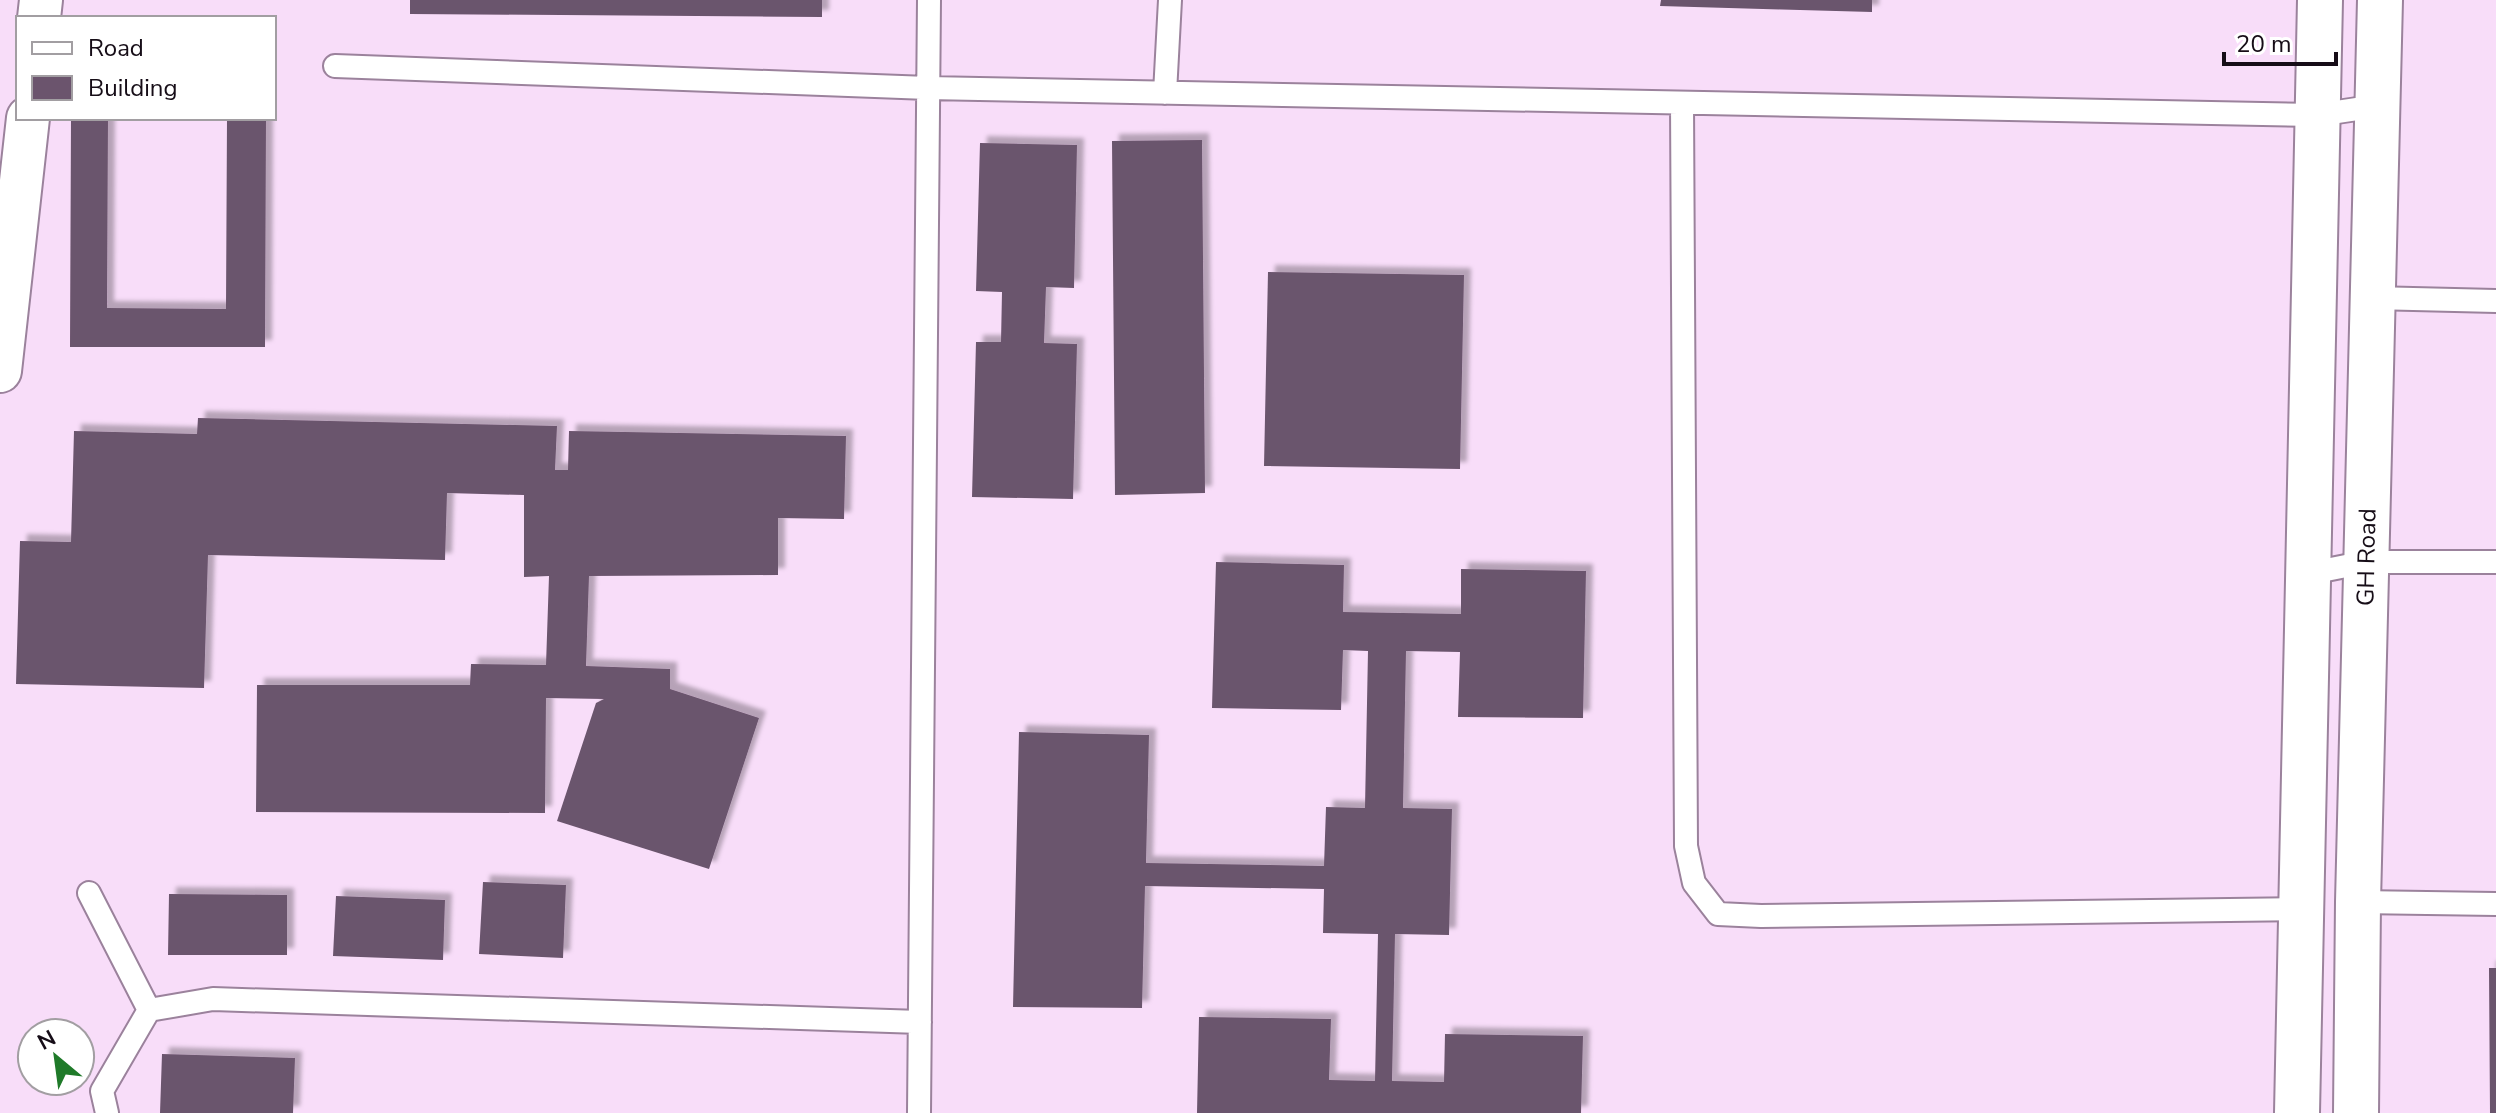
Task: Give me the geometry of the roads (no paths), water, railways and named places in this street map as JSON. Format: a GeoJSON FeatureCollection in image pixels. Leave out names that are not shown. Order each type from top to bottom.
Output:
{"type":"FeatureCollection","features":[{"type":"Feature","properties":{"kind":"main road"},"geometry":{"type":"LineString","coordinates":[[2297,1113],[2320,0]]}},
{"type":"Feature","properties":{"kind":"main road","name":"GH Road"},"geometry":{"type":"LineString","coordinates":[[2356,1113],[2358,902],[2380,0]]}},
{"type":"Feature","properties":{"kind":"street"},"geometry":{"type":"LineString","coordinates":[[0,371],[7,252],[28,120]]}},
{"type":"Feature","properties":{"kind":"lane"},"geometry":{"type":"LineString","coordinates":[[919,1113],[929,0]]}},
{"type":"Feature","properties":{"kind":"lane"},"geometry":{"type":"LineString","coordinates":[[1165,93],[1170,0]]}},
{"type":"Feature","properties":{"kind":"lane"},"geometry":{"type":"LineString","coordinates":[[335,66],[928,88],[1165,93],[2317,115],[2377,106]]}},
{"type":"Feature","properties":{"kind":"lane"},"geometry":{"type":"LineString","coordinates":[[1682,103],[1686,846],[1694,883],[1718,914],[1747,916],[2302,909]]}},
{"type":"Feature","properties":{"kind":"lane"},"geometry":{"type":"LineString","coordinates":[[2372,298],[2496,301]]}},
{"type":"Feature","properties":{"kind":"lane"},"geometry":{"type":"LineString","coordinates":[[2306,574],[2366,562],[2496,562]]}},
{"type":"Feature","properties":{"kind":"lane"},"geometry":{"type":"LineString","coordinates":[[89,893],[149,1010]]}},
{"type":"Feature","properties":{"kind":"lane"},"geometry":{"type":"LineString","coordinates":[[2358,902],[2496,904]]}},
{"type":"Feature","properties":{"kind":"lane"},"geometry":{"type":"LineString","coordinates":[[149,1010],[213,999],[920,1022]]}},
{"type":"Feature","properties":{"kind":"lane"},"geometry":{"type":"LineString","coordinates":[[107,1113],[102,1091],[149,1010]]}}]}
